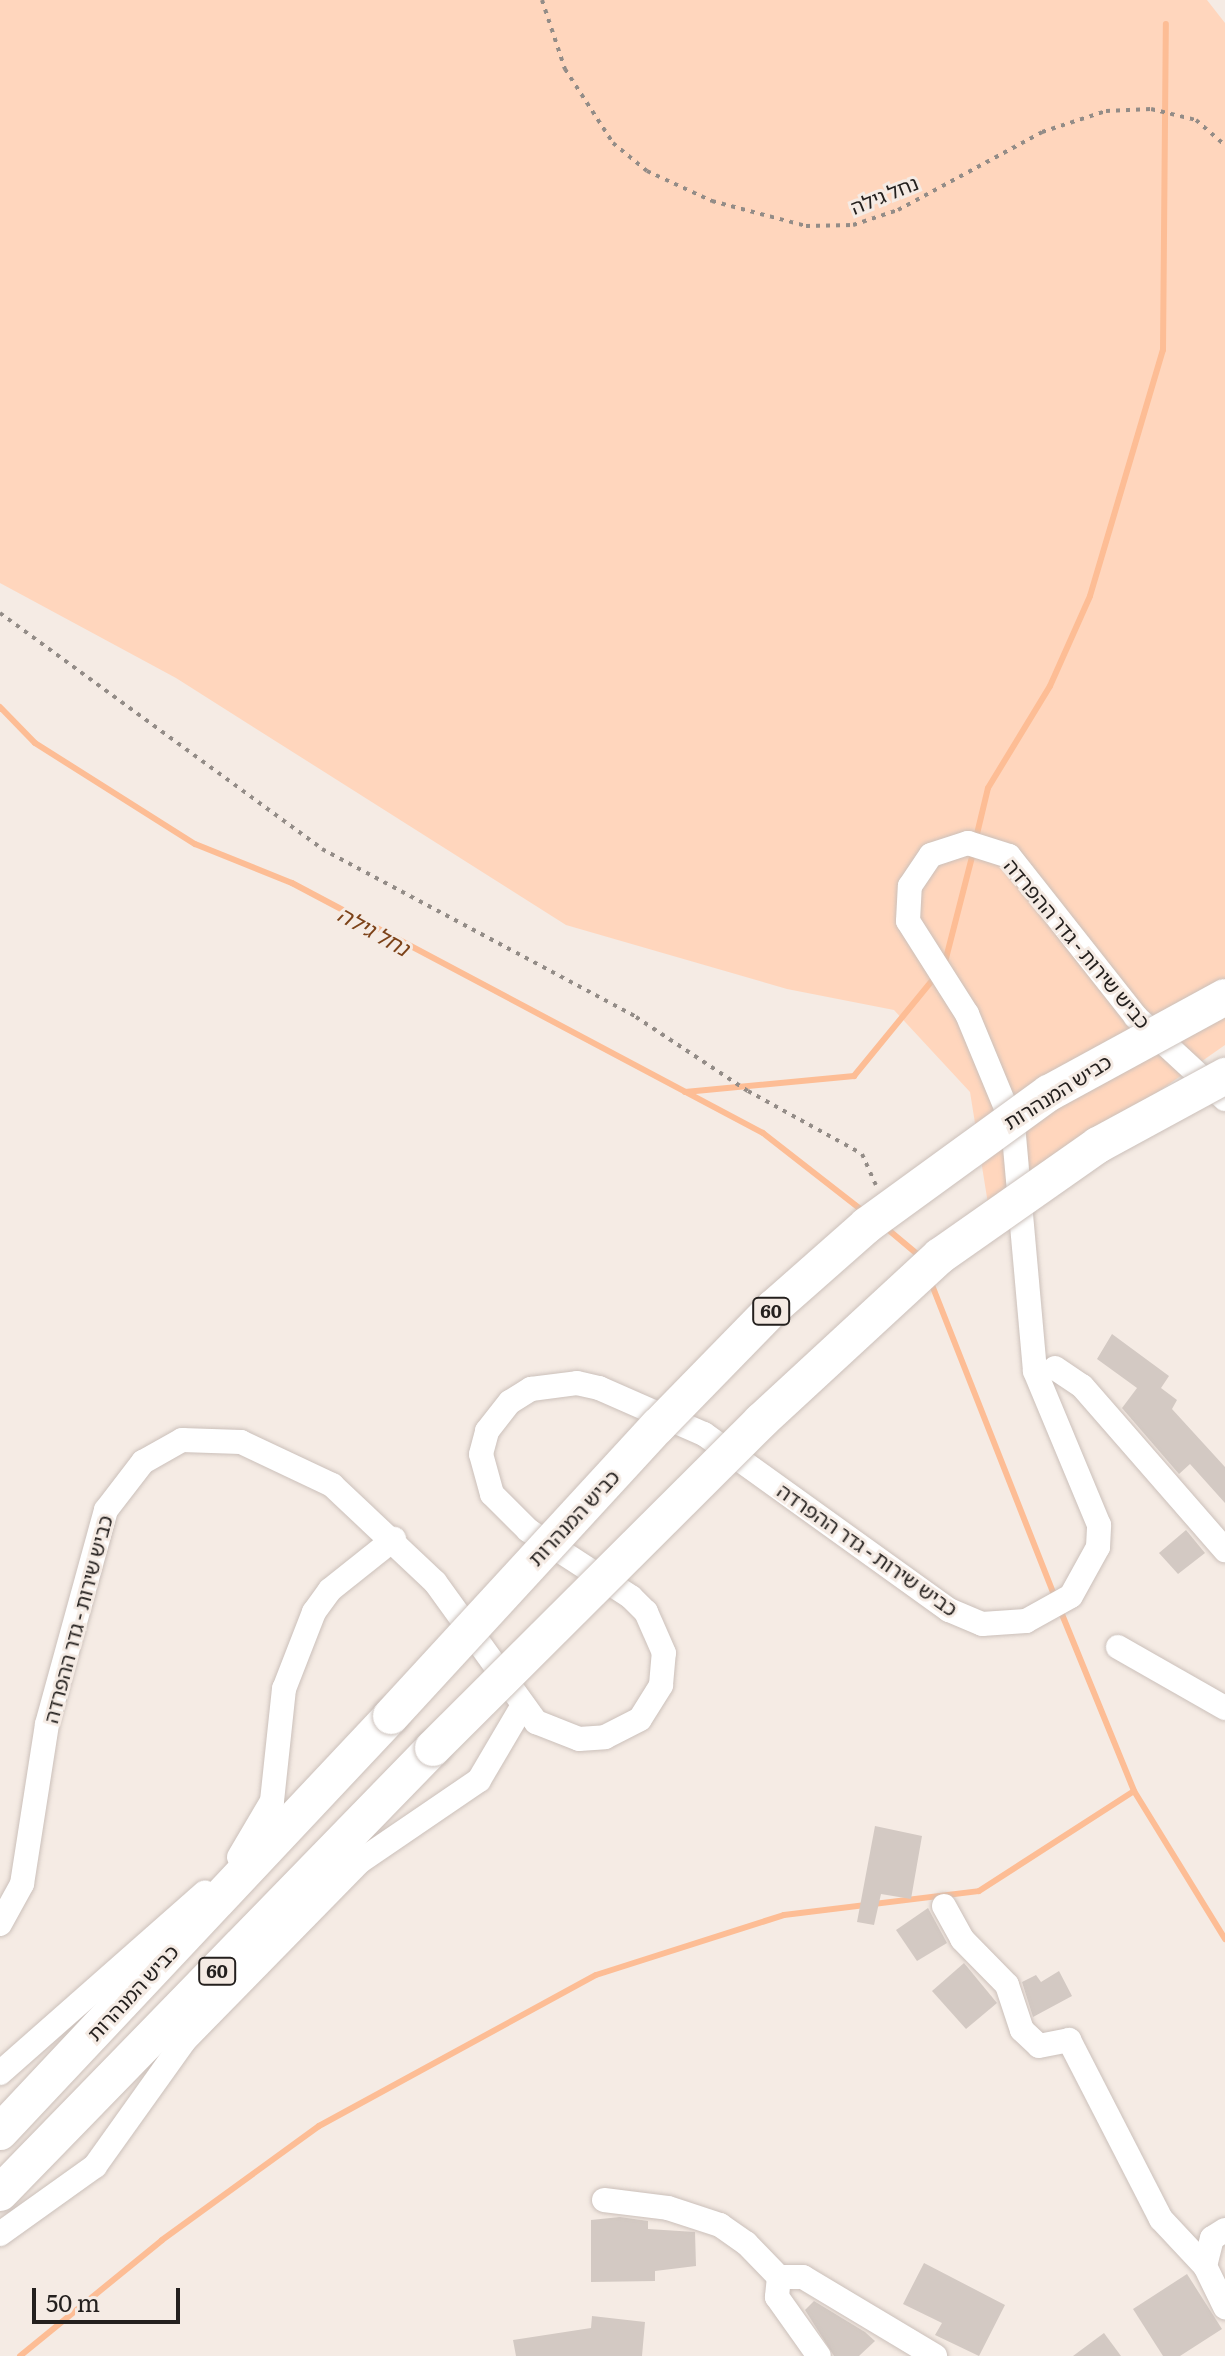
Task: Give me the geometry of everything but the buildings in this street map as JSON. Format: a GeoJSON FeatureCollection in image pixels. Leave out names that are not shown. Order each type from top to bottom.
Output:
{"type":"FeatureCollection","features":[{"type":"Feature","properties":{"kind":"highway","name":"כביש המנהרות"},"geometry":{"type":"LineString","coordinates":[[0,2132],[391,1716],[658,1426],[773,1308],[867,1225],[1049,1093],[1225,997]]}},
{"type":"Feature","properties":{"kind":"highway","name":"60"},"geometry":{"type":"LineString","coordinates":[[0,2193],[433,1748],[771,1410],[940,1256],[1098,1145],[1225,1076]]}},
{"type":"Feature","properties":{"kind":"street","name":"כביש שירות - גדר ההפרדה"},"geometry":{"type":"LineString","coordinates":[[0,1924],[22,1884],[47,1724],[97,1532],[121,1486],[143,1462],[182,1440],[241,1442],[332,1485],[394,1539],[435,1582],[522,1707],[554,1733],[605,1737],[640,1719],[655,1701],[664,1668],[660,1635],[646,1612],[510,1516],[484,1476],[481,1454],[496,1417],[510,1402],[552,1383],[599,1388],[704,1434],[949,1610],[982,1624],[1048,1613],[1071,1596],[1089,1571],[1099,1525],[1035,1371],[1013,1125],[974,1027],[908,921],[910,886],[931,855],[968,843],[1009,856],[1136,1017],[1225,1099]]}},
{"type":"Feature","properties":{"kind":"street"},"geometry":{"type":"LineString","coordinates":[[1055,1368],[1082,1386],[1225,1550]]}},
{"type":"Feature","properties":{"kind":"street"},"geometry":{"type":"LineString","coordinates":[[0,2073],[197,1900],[244,1850],[272,1801],[284,1689],[314,1612],[330,1590],[394,1539]]}},
{"type":"Feature","properties":{"kind":"street"},"geometry":{"type":"LineString","coordinates":[[1118,1647],[1225,1708]]}},
{"type":"Feature","properties":{"kind":"street"},"geometry":{"type":"LineString","coordinates":[[0,2234],[95,2166],[184,2041],[359,1862],[479,1780],[522,1707]]}},
{"type":"Feature","properties":{"kind":"street"},"geometry":{"type":"LineString","coordinates":[[944,1906],[962,1939],[1007,1985],[1022,2030],[1039,2046],[1069,2040],[1161,2219],[1205,2266],[1225,2307]]}},
{"type":"Feature","properties":{"kind":"street"},"geometry":{"type":"LineString","coordinates":[[604,2200],[668,2208],[720,2225],[779,2277],[803,2277],[935,2356]]}},
{"type":"Feature","properties":{"kind":"street"},"geometry":{"type":"LineString","coordinates":[[1205,2266],[1212,2238],[1225,2230]]}},
{"type":"Feature","properties":{"kind":"street"},"geometry":{"type":"LineString","coordinates":[[779,2277],[777,2297],[819,2356]]}},
{"type":"Feature","properties":{"kind":"path","name":"נחל גילה"},"geometry":{"type":"LineString","coordinates":[[542,0],[565,69],[613,143],[647,171],[712,201],[806,226],[853,225],[898,210],[1042,132],[1106,111],[1151,109],[1196,120],[1225,145]]}},
{"type":"Feature","properties":{"kind":"path"},"geometry":{"type":"LineString","coordinates":[[0,613],[322,849],[636,1017],[748,1091],[862,1154],[877,1189]]}},
{"type":"Feature","properties":{"kind":"shaded area"},"geometry":{"type":"Polygon","coordinates":[[[0,0],[1207,0],[1225,23],[1225,1045],[989,1210],[970,1092],[894,1010],[787,989],[566,925],[176,678],[0,583],[0,0]]]}},
{"type":"Feature","properties":{"kind":"waterway"},"geometry":{"type":"LineString","coordinates":[[976,838],[988,788],[1050,686],[1090,596],[1163,350],[1166,24]]}},
{"type":"Feature","properties":{"kind":"waterway","name":"נחל גילה"},"geometry":{"type":"LineString","coordinates":[[0,707],[35,743],[195,844],[292,883],[763,1133],[863,1211]]}},
{"type":"Feature","properties":{"kind":"waterway"},"geometry":{"type":"LineString","coordinates":[[944,966],[974,849]]}},
{"type":"Feature","properties":{"kind":"waterway"},"geometry":{"type":"LineString","coordinates":[[685,1092],[854,1076],[935,977]]}},
{"type":"Feature","properties":{"kind":"waterway"},"geometry":{"type":"LineString","coordinates":[[885,1227],[922,1258]]}},
{"type":"Feature","properties":{"kind":"waterway"},"geometry":{"type":"LineString","coordinates":[[930,1280],[1055,1597]]}},
{"type":"Feature","properties":{"kind":"waterway"},"geometry":{"type":"LineString","coordinates":[[1059,1607],[1134,1791],[1225,1939]]}},
{"type":"Feature","properties":{"kind":"waterway"},"geometry":{"type":"LineString","coordinates":[[20,2356],[162,2240],[319,2126],[596,1975],[784,1915],[979,1891],[1134,1791]]}}]}
